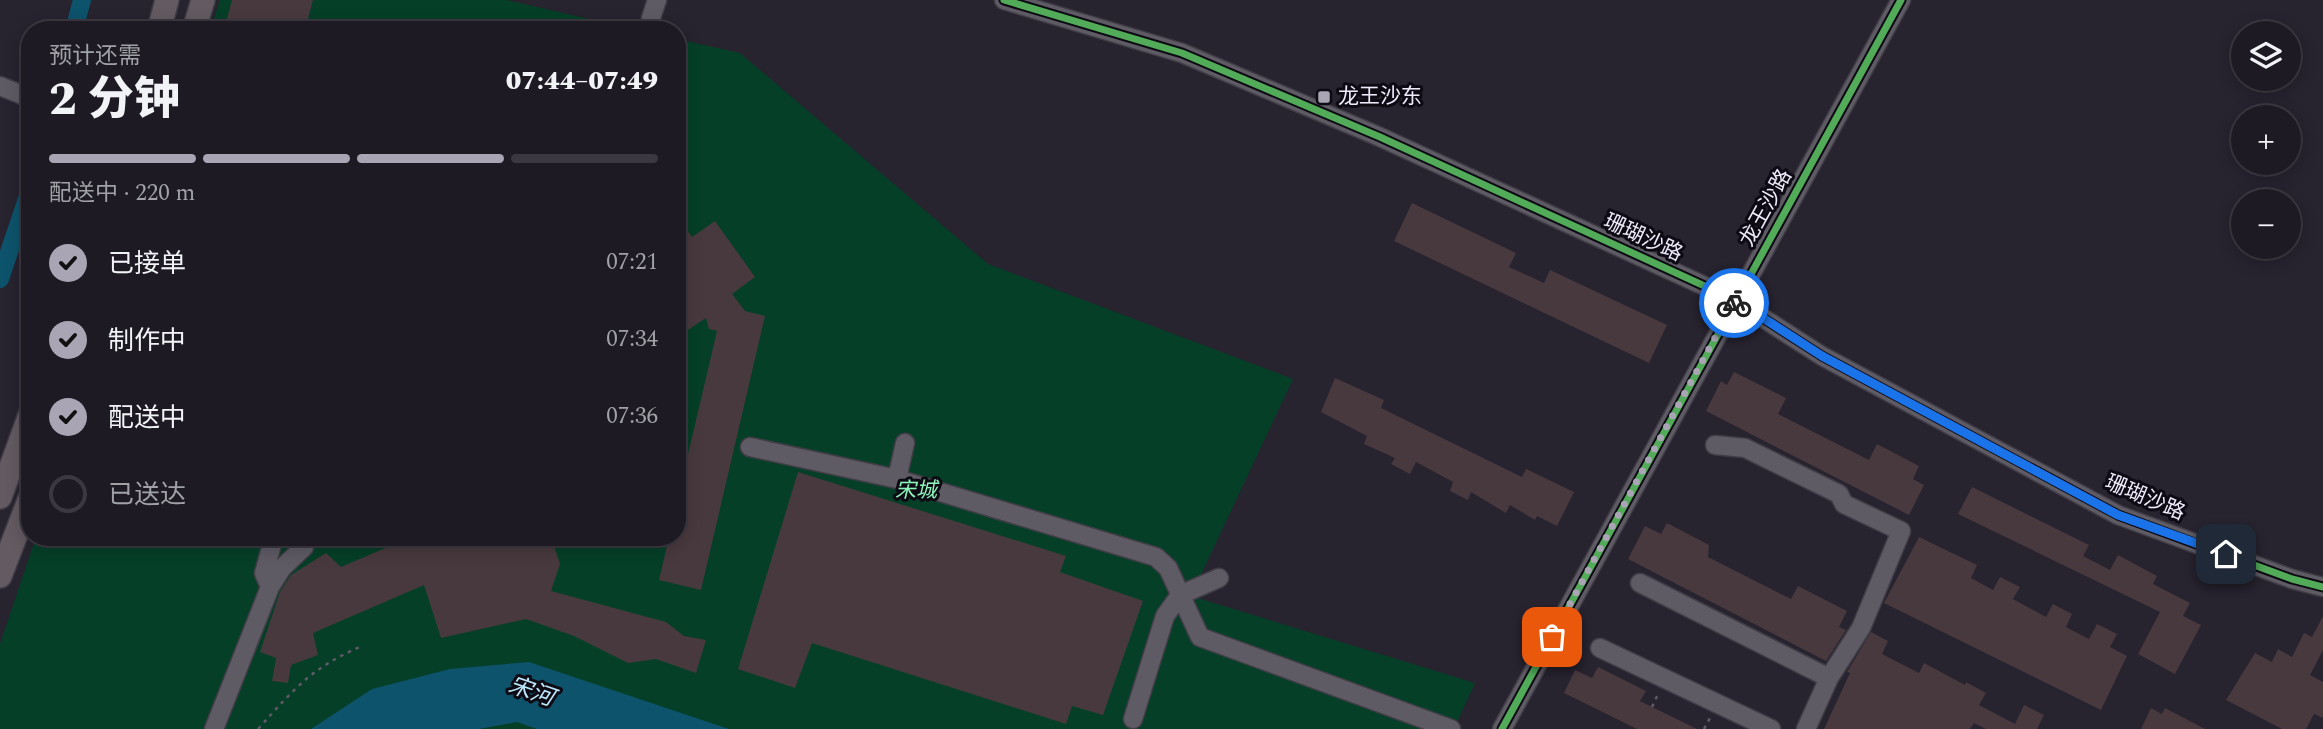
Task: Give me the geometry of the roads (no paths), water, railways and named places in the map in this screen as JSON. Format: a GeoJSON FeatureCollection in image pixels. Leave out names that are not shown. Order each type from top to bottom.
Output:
{"type":"FeatureCollection","features":[{"type":"Feature","properties":{"kind":"main road"},"geometry":{"type":"LineString","coordinates":[[161,21],[167,0]]}},
{"type":"Feature","properties":{"kind":"main road"},"geometry":{"type":"LineString","coordinates":[[197,21],[203,0]]}},
{"type":"Feature","properties":{"kind":"main road"},"geometry":{"type":"LineString","coordinates":[[0,497],[21,440]]}},
{"type":"Feature","properties":{"kind":"main road"},"geometry":{"type":"LineString","coordinates":[[0,576],[21,521]]}},
{"type":"Feature","properties":{"kind":"street"},"geometry":{"type":"LineString","coordinates":[[651,18],[657,0]]}},
{"type":"Feature","properties":{"kind":"street","name":"珊瑚沙路"},"geometry":{"type":"LineString","coordinates":[[1004,0],[1182,53],[1380,137],[1735,300],[1834,362],[2118,515],[2292,579],[2323,587]]}},
{"type":"Feature","properties":{"kind":"street","name":"龙王沙路"},"geometry":{"type":"LineString","coordinates":[[1502,729],[1901,0]]}},
{"type":"Feature","properties":{"kind":"street"},"geometry":{"type":"LineString","coordinates":[[0,86],[21,95]]}},
{"type":"Feature","properties":{"kind":"street"},"geometry":{"type":"LineString","coordinates":[[897,479],[905,443]]}},
{"type":"Feature","properties":{"kind":"street"},"geometry":{"type":"LineString","coordinates":[[1715,445],[1745,448],[1839,494],[1844,504],[1902,531],[1861,628],[1829,678],[1806,729]]}},
{"type":"Feature","properties":{"kind":"street"},"geometry":{"type":"LineString","coordinates":[[750,447],[897,479],[1156,557],[1168,568],[1200,637],[1451,729]]}},
{"type":"Feature","properties":{"kind":"street"},"geometry":{"type":"LineString","coordinates":[[270,587],[264,573],[272,546]]}},
{"type":"Feature","properties":{"kind":"street"},"geometry":{"type":"LineString","coordinates":[[214,729],[270,587],[282,568],[304,546]]}},
{"type":"Feature","properties":{"kind":"street"},"geometry":{"type":"LineString","coordinates":[[1133,719],[1165,616],[1180,594],[1219,578]]}},
{"type":"Feature","properties":{"kind":"street"},"geometry":{"type":"LineString","coordinates":[[1640,583],[1829,678]]}},
{"type":"Feature","properties":{"kind":"street"},"geometry":{"type":"LineString","coordinates":[[1600,648],[1771,729]]}},
{"type":"Feature","properties":{"kind":"water","name":"宋河"},"geometry":{"type":"Polygon","coordinates":[[[529,662],[729,729],[537,729],[517,722],[479,729],[311,729],[372,689],[450,669],[529,662]]]}},
{"type":"Feature","properties":{"kind":"waterway"},"geometry":{"type":"LineString","coordinates":[[76,21],[82,0]]}},
{"type":"Feature","properties":{"kind":"waterway"},"geometry":{"type":"LineString","coordinates":[[0,279],[21,217]]}},
{"type":"Feature","properties":{"kind":"place","name":"龙王沙东"},"geometry":{"type":"Point","coordinates":[1324,97]}},
{"type":"Feature","properties":{"kind":"park label","name":"宋城"},"geometry":{"type":"Point","coordinates":[916,491]}}]}
